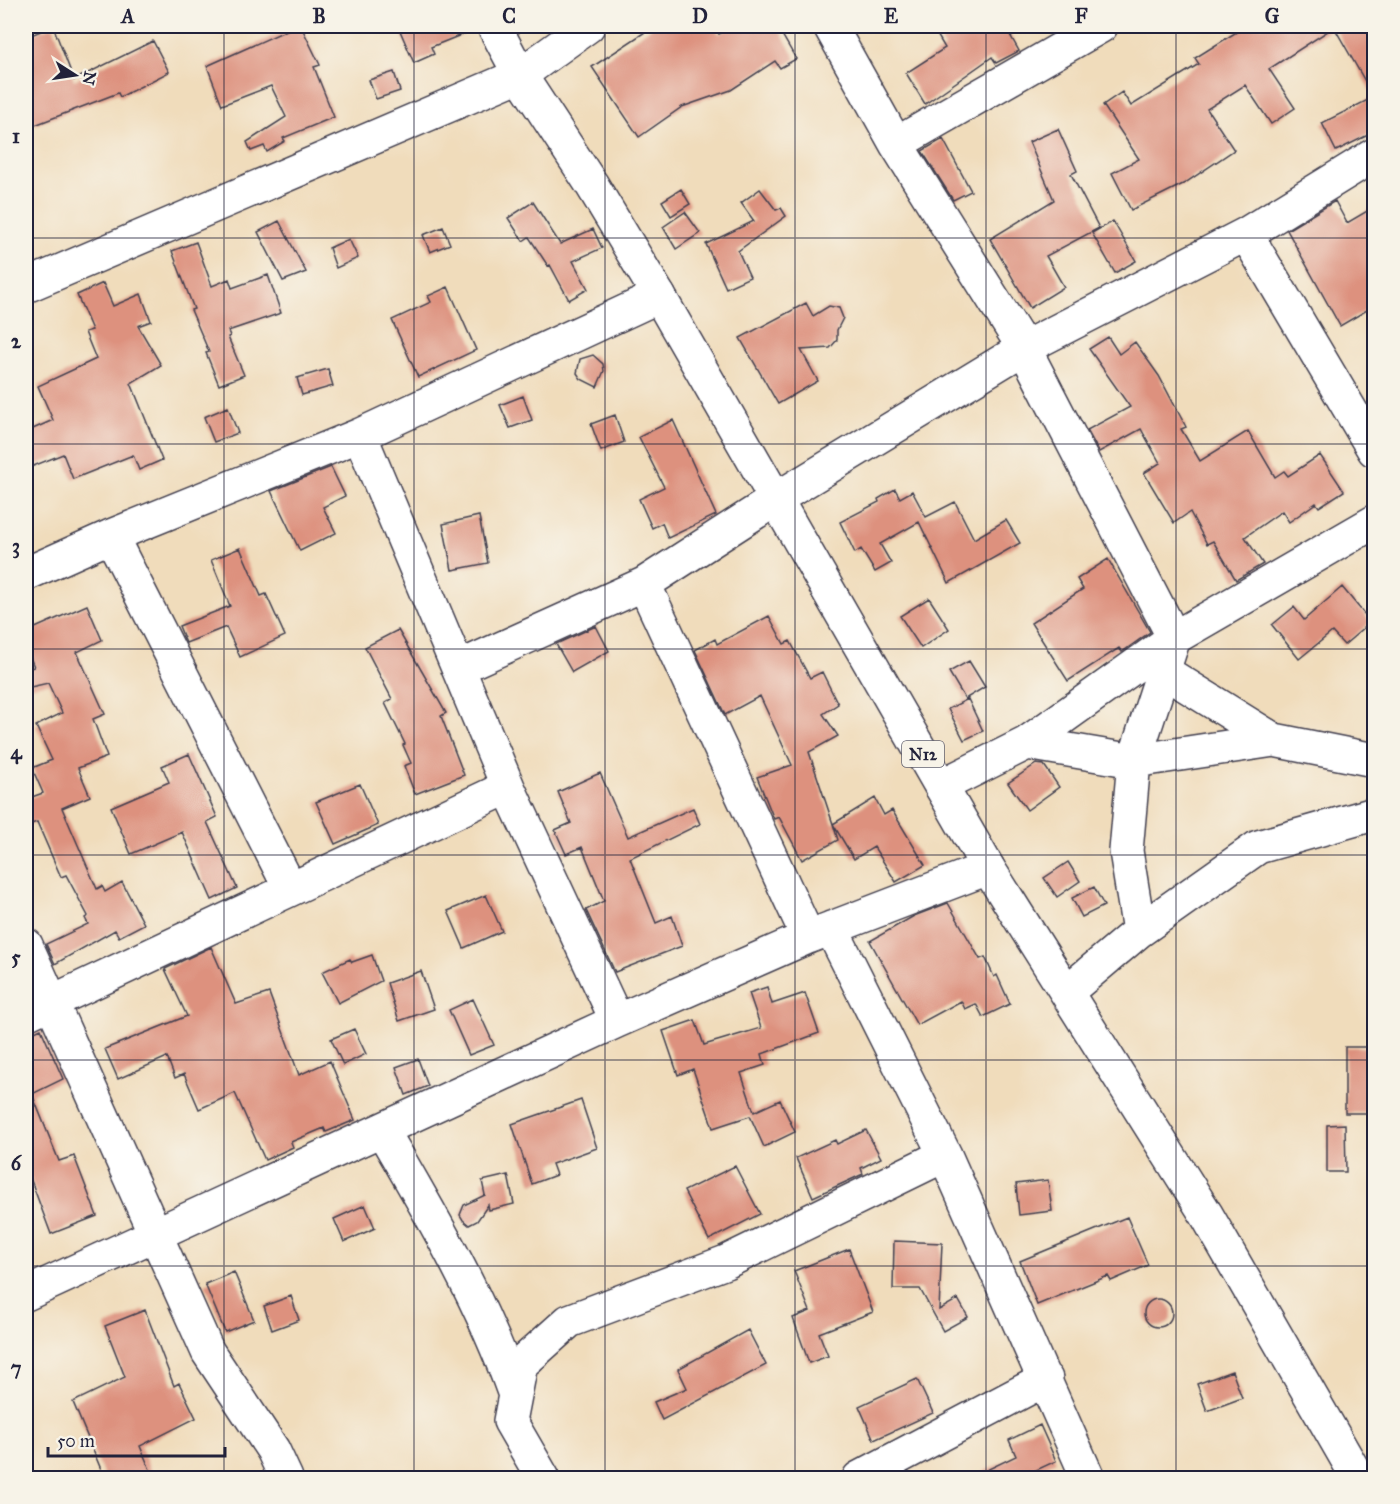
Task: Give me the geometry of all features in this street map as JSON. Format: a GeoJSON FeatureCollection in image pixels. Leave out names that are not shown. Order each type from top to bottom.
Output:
{"type":"FeatureCollection","features":[{"type":"Feature","properties":{"kind":"street","name":"N12"},"geometry":{"type":"LineString","coordinates":[[494,26],[520,75],[592,185],[659,296],[988,867],[1206,1214],[1358,1479]]}},
{"type":"Feature","properties":{"kind":"street"},"geometry":{"type":"LineString","coordinates":[[26,286],[520,75],[588,26]]}},
{"type":"Feature","properties":{"kind":"street"},"geometry":{"type":"LineString","coordinates":[[830,26],[896,144],[1024,348],[1174,638],[1134,761],[1126,851],[1139,931]]}},
{"type":"Feature","properties":{"kind":"street"},"geometry":{"type":"LineString","coordinates":[[896,144],[1101,26]]}},
{"type":"Feature","properties":{"kind":"street"},"geometry":{"type":"LineString","coordinates":[[458,668],[644,584],[776,499],[1024,348],[1246,234],[1374,155]]}},
{"type":"Feature","properties":{"kind":"street"},"geometry":{"type":"LineString","coordinates":[[1246,234],[1374,450]]}},
{"type":"Feature","properties":{"kind":"street"},"geometry":{"type":"LineString","coordinates":[[26,574],[111,536],[360,435],[659,296]]}},
{"type":"Feature","properties":{"kind":"street"},"geometry":{"type":"LineString","coordinates":[[360,435],[508,787],[617,1021]]}},
{"type":"Feature","properties":{"kind":"street"},"geometry":{"type":"LineString","coordinates":[[941,786],[1028,743],[1174,638],[1374,522]]}},
{"type":"Feature","properties":{"kind":"street"},"geometry":{"type":"LineString","coordinates":[[111,536],[291,888]]}},
{"type":"Feature","properties":{"kind":"street"},"geometry":{"type":"LineString","coordinates":[[644,584],[819,932],[945,1155],[1089,1479]]}},
{"type":"Feature","properties":{"kind":"street"},"geometry":{"type":"LineString","coordinates":[[1163,671],[1274,740]]}},
{"type":"Feature","properties":{"kind":"street"},"geometry":{"type":"LineString","coordinates":[[1028,743],[1134,761],[1274,740],[1374,760]]}},
{"type":"Feature","properties":{"kind":"street"},"geometry":{"type":"LineString","coordinates":[[38,1008],[508,787]]}},
{"type":"Feature","properties":{"kind":"street"},"geometry":{"type":"LineString","coordinates":[[1068,991],[1139,931],[1258,847],[1374,814]]}},
{"type":"Feature","properties":{"kind":"street"},"geometry":{"type":"LineString","coordinates":[[26,1294],[617,1021],[819,932],[988,867]]}},
{"type":"Feature","properties":{"kind":"street"},"geometry":{"type":"LineString","coordinates":[[26,945],[38,1008],[156,1234],[208,1352],[273,1450],[286,1479]]}},
{"type":"Feature","properties":{"kind":"street"},"geometry":{"type":"LineString","coordinates":[[382,1130],[469,1285],[495,1337],[515,1395]]}},
{"type":"Feature","properties":{"kind":"street"},"geometry":{"type":"LineString","coordinates":[[543,1479],[510,1421],[521,1364],[569,1321],[726,1262],[945,1155]]}},
{"type":"Feature","properties":{"kind":"street"},"geometry":{"type":"LineString","coordinates":[[859,1479],[1046,1379]]}},
{"type":"Feature","properties":{"kind":"building"},"geometry":{"type":"Polygon","coordinates":[[[53,26],[74,80],[153,41],[169,72],[120,97],[118,93],[35,125],[26,100],[26,37],[53,26]]]}},
{"type":"Feature","properties":{"kind":"building"},"geometry":{"type":"Polygon","coordinates":[[[296,26],[301,26],[320,65],[314,67],[334,117],[283,138],[285,141],[267,152],[264,146],[251,151],[247,142],[286,117],[271,86],[222,105],[207,66],[296,26]]]}},
{"type":"Feature","properties":{"kind":"building"},"geometry":{"type":"Polygon","coordinates":[[[398,26],[475,26],[476,29],[431,47],[434,54],[414,63],[398,26]]]}},
{"type":"Feature","properties":{"kind":"building"},"geometry":{"type":"Polygon","coordinates":[[[654,26],[715,26],[719,34],[734,26],[777,26],[796,59],[780,68],[775,61],[731,90],[682,107],[639,137],[592,67],[654,26]]]}},
{"type":"Feature","properties":{"kind":"building"},"geometry":{"type":"Polygon","coordinates":[[[932,26],[1005,26],[1019,51],[996,63],[992,57],[925,104],[906,73],[945,48],[932,26]]]}},
{"type":"Feature","properties":{"kind":"building"},"geometry":{"type":"Polygon","coordinates":[[[1246,26],[1364,26],[1374,43],[1374,97],[1334,27],[1269,69],[1295,108],[1271,124],[1245,85],[1207,109],[1234,150],[1185,183],[1131,210],[1112,173],[1139,159],[1103,105],[1122,92],[1131,106],[1199,64],[1195,58],[1246,26]]]}},
{"type":"Feature","properties":{"kind":"building"},"geometry":{"type":"Polygon","coordinates":[[[394,72],[400,91],[376,99],[369,80],[394,72]]]}},
{"type":"Feature","properties":{"kind":"building"},"geometry":{"type":"Polygon","coordinates":[[[1374,97],[1374,132],[1336,151],[1322,123],[1374,97]]]}},
{"type":"Feature","properties":{"kind":"building"},"geometry":{"type":"Polygon","coordinates":[[[1058,129],[1077,171],[1071,174],[1099,228],[1046,256],[1064,287],[1030,308],[990,239],[1054,200],[1029,142],[1058,129]]]}},
{"type":"Feature","properties":{"kind":"building"},"geometry":{"type":"Polygon","coordinates":[[[943,139],[971,191],[953,200],[922,151],[943,139]]]}},
{"type":"Feature","properties":{"kind":"building"},"geometry":{"type":"Polygon","coordinates":[[[681,189],[690,204],[671,216],[662,201],[681,189]]]}},
{"type":"Feature","properties":{"kind":"building"},"geometry":{"type":"Polygon","coordinates":[[[760,189],[776,210],[781,208],[786,216],[738,251],[750,277],[726,288],[706,244],[754,221],[741,203],[760,189]]]}},
{"type":"Feature","properties":{"kind":"building"},"geometry":{"type":"Polygon","coordinates":[[[1335,201],[1347,223],[1374,207],[1374,306],[1340,326],[1287,230],[1335,201]]]}},
{"type":"Feature","properties":{"kind":"building"},"geometry":{"type":"Polygon","coordinates":[[[533,202],[560,244],[593,229],[602,248],[573,261],[588,289],[569,300],[550,265],[548,266],[529,237],[523,241],[508,218],[533,202]]]}},
{"type":"Feature","properties":{"kind":"building"},"geometry":{"type":"Polygon","coordinates":[[[685,212],[700,233],[676,249],[663,227],[685,212]]]}},
{"type":"Feature","properties":{"kind":"building"},"geometry":{"type":"Polygon","coordinates":[[[279,221],[306,272],[283,281],[258,232],[279,221]]]}},
{"type":"Feature","properties":{"kind":"building"},"geometry":{"type":"Polygon","coordinates":[[[1113,221],[1136,261],[1115,273],[1092,233],[1113,221]]]}},
{"type":"Feature","properties":{"kind":"building"},"geometry":{"type":"Polygon","coordinates":[[[443,227],[450,244],[430,252],[423,235],[443,227]]]}},
{"type":"Feature","properties":{"kind":"building"},"geometry":{"type":"Polygon","coordinates":[[[349,239],[358,258],[336,268],[329,248],[349,239]]]}},
{"type":"Feature","properties":{"kind":"building"},"geometry":{"type":"Polygon","coordinates":[[[196,242],[212,286],[229,279],[232,288],[268,275],[281,313],[228,331],[230,336],[228,337],[244,375],[219,385],[172,251],[196,242]]]}},
{"type":"Feature","properties":{"kind":"building"},"geometry":{"type":"Polygon","coordinates":[[[103,283],[113,306],[141,294],[151,321],[138,326],[161,365],[131,383],[162,460],[139,470],[133,455],[73,479],[63,454],[26,469],[26,432],[53,420],[38,386],[96,359],[85,332],[92,330],[77,295],[103,283]]]}},
{"type":"Feature","properties":{"kind":"building"},"geometry":{"type":"Polygon","coordinates":[[[448,287],[476,350],[418,377],[392,320],[431,302],[428,296],[448,287]]]}},
{"type":"Feature","properties":{"kind":"building"},"geometry":{"type":"Polygon","coordinates":[[[806,303],[813,316],[829,306],[839,308],[843,318],[837,330],[837,340],[830,348],[801,350],[818,381],[778,404],[740,338],[806,303]]]}},
{"type":"Feature","properties":{"kind":"building"},"geometry":{"type":"Polygon","coordinates":[[[1108,337],[1119,354],[1135,342],[1159,376],[1186,427],[1181,429],[1200,461],[1248,431],[1275,477],[1284,471],[1288,476],[1320,455],[1344,491],[1319,507],[1316,503],[1289,522],[1282,511],[1245,537],[1263,564],[1236,580],[1213,541],[1207,544],[1190,512],[1174,523],[1144,473],[1160,463],[1141,429],[1099,452],[1087,430],[1130,407],[1089,349],[1108,337]]]}},
{"type":"Feature","properties":{"kind":"building"},"geometry":{"type":"Polygon","coordinates":[[[593,355],[603,364],[604,371],[597,387],[581,379],[577,373],[580,359],[593,355]]]}},
{"type":"Feature","properties":{"kind":"building"},"geometry":{"type":"Polygon","coordinates":[[[328,369],[333,386],[302,395],[297,378],[328,369]]]}},
{"type":"Feature","properties":{"kind":"building"},"geometry":{"type":"Polygon","coordinates":[[[523,396],[532,420],[510,428],[500,405],[523,396]]]}},
{"type":"Feature","properties":{"kind":"building"},"geometry":{"type":"Polygon","coordinates":[[[228,407],[238,433],[214,442],[204,417],[228,407]]]}},
{"type":"Feature","properties":{"kind":"building"},"geometry":{"type":"Polygon","coordinates":[[[615,415],[624,442],[601,451],[591,424],[615,415]]]}},
{"type":"Feature","properties":{"kind":"building"},"geometry":{"type":"Polygon","coordinates":[[[673,420],[716,515],[668,538],[662,523],[652,528],[639,499],[664,487],[639,437],[673,420]]]}},
{"type":"Feature","properties":{"kind":"building"},"geometry":{"type":"Polygon","coordinates":[[[331,467],[345,496],[323,507],[336,533],[300,551],[271,491],[331,467]]]}},
{"type":"Feature","properties":{"kind":"building"},"geometry":{"type":"Polygon","coordinates":[[[895,489],[900,498],[912,491],[926,517],[955,502],[974,539],[1006,520],[1020,543],[949,583],[919,522],[880,544],[891,563],[875,572],[861,549],[855,553],[840,522],[879,502],[878,499],[895,489]]]}},
{"type":"Feature","properties":{"kind":"building"},"geometry":{"type":"Polygon","coordinates":[[[479,516],[488,563],[452,570],[443,524],[479,516]]]}},
{"type":"Feature","properties":{"kind":"building"},"geometry":{"type":"Polygon","coordinates":[[[240,548],[261,596],[266,594],[285,636],[240,657],[226,627],[186,643],[179,626],[230,606],[211,560],[240,548]]]}},
{"type":"Feature","properties":{"kind":"building"},"geometry":{"type":"Polygon","coordinates":[[[1108,559],[1150,632],[1122,652],[1119,648],[1068,681],[1031,623],[1083,589],[1077,579],[1108,559]]]}},
{"type":"Feature","properties":{"kind":"building"},"geometry":{"type":"Polygon","coordinates":[[[1342,587],[1371,622],[1344,645],[1332,632],[1299,659],[1272,625],[1294,607],[1304,620],[1342,587]]]}},
{"type":"Feature","properties":{"kind":"building"},"geometry":{"type":"Polygon","coordinates":[[[929,598],[949,629],[921,648],[900,616],[929,598]]]}},
{"type":"Feature","properties":{"kind":"building"},"geometry":{"type":"Polygon","coordinates":[[[87,605],[102,640],[77,652],[105,714],[93,719],[107,757],[78,768],[90,796],[62,808],[97,889],[102,886],[105,892],[122,882],[144,924],[119,937],[115,930],[55,964],[46,944],[88,924],[85,918],[88,916],[66,875],[61,877],[37,822],[26,826],[26,799],[43,793],[32,768],[52,760],[36,726],[62,713],[48,683],[26,688],[26,669],[34,667],[26,647],[26,632],[87,605]]]}},
{"type":"Feature","properties":{"kind":"building"},"geometry":{"type":"Polygon","coordinates":[[[769,616],[784,644],[790,641],[810,678],[822,672],[838,704],[823,714],[838,736],[809,752],[838,840],[802,860],[779,817],[774,819],[757,777],[792,765],[760,696],[725,715],[695,650],[715,639],[717,644],[769,616]]]}},
{"type":"Feature","properties":{"kind":"building"},"geometry":{"type":"Polygon","coordinates":[[[596,626],[609,651],[572,672],[556,644],[596,626]]]}},
{"type":"Feature","properties":{"kind":"building"},"geometry":{"type":"Polygon","coordinates":[[[398,630],[446,713],[441,716],[464,775],[415,794],[404,766],[411,763],[403,745],[405,744],[385,703],[392,699],[365,647],[398,630]]]}},
{"type":"Feature","properties":{"kind":"building"},"geometry":{"type":"Polygon","coordinates":[[[969,661],[985,687],[965,699],[949,672],[969,661]]]}},
{"type":"Feature","properties":{"kind":"building"},"geometry":{"type":"Polygon","coordinates":[[[968,699],[983,731],[964,740],[948,709],[968,699]]]}},
{"type":"Feature","properties":{"kind":"building"},"geometry":{"type":"Polygon","coordinates":[[[189,754],[217,817],[207,822],[237,888],[212,900],[182,832],[131,854],[111,807],[169,782],[162,766],[189,754]]]}},
{"type":"Feature","properties":{"kind":"building"},"geometry":{"type":"Polygon","coordinates":[[[1036,764],[1044,765],[1059,787],[1027,810],[1008,783],[1036,764]]]}},
{"type":"Feature","properties":{"kind":"building"},"geometry":{"type":"Polygon","coordinates":[[[600,773],[628,837],[693,808],[700,824],[630,858],[656,923],[672,916],[682,946],[615,972],[586,910],[604,901],[582,847],[566,854],[555,830],[571,823],[558,792],[600,773]]]}},
{"type":"Feature","properties":{"kind":"building"},"geometry":{"type":"Polygon","coordinates":[[[360,784],[378,825],[335,844],[316,802],[360,784]]]}},
{"type":"Feature","properties":{"kind":"building"},"geometry":{"type":"Polygon","coordinates":[[[875,798],[884,815],[892,810],[925,865],[896,882],[874,847],[854,859],[833,824],[875,798]]]}},
{"type":"Feature","properties":{"kind":"building"},"geometry":{"type":"Polygon","coordinates":[[[1068,862],[1080,881],[1057,897],[1044,878],[1068,862]]]}},
{"type":"Feature","properties":{"kind":"building"},"geometry":{"type":"Polygon","coordinates":[[[1094,887],[1104,906],[1082,917],[1072,898],[1094,887]]]}},
{"type":"Feature","properties":{"kind":"building"},"geometry":{"type":"Polygon","coordinates":[[[486,895],[502,931],[464,948],[448,911],[486,895]]]}},
{"type":"Feature","properties":{"kind":"building"},"geometry":{"type":"Polygon","coordinates":[[[948,903],[980,959],[985,957],[994,977],[997,975],[1010,1004],[983,1017],[976,1004],[965,1009],[961,1001],[917,1025],[870,941],[914,916],[948,903]]]}},
{"type":"Feature","properties":{"kind":"building"},"geometry":{"type":"Polygon","coordinates":[[[211,947],[236,1004],[269,993],[299,1075],[330,1061],[355,1120],[326,1132],[324,1128],[291,1142],[293,1147],[265,1160],[235,1093],[199,1109],[184,1074],[175,1078],[167,1057],[118,1079],[105,1049],[187,1016],[165,969],[211,947]]]}},
{"type":"Feature","properties":{"kind":"building"},"geometry":{"type":"Polygon","coordinates":[[[372,955],[381,981],[338,1003],[322,972],[350,959],[352,962],[372,955]]]}},
{"type":"Feature","properties":{"kind":"building"},"geometry":{"type":"Polygon","coordinates":[[[421,971],[434,1009],[399,1021],[387,983],[421,971]]]}},
{"type":"Feature","properties":{"kind":"building"},"geometry":{"type":"Polygon","coordinates":[[[767,987],[772,1004],[805,993],[819,1033],[762,1054],[765,1065],[741,1073],[754,1112],[780,1100],[795,1132],[764,1147],[750,1116],[713,1128],[693,1069],[678,1075],[663,1031],[695,1020],[704,1045],[761,1028],[749,993],[767,987]]]}},
{"type":"Feature","properties":{"kind":"building"},"geometry":{"type":"Polygon","coordinates":[[[473,999],[494,1045],[469,1055],[449,1010],[473,999]]]}},
{"type":"Feature","properties":{"kind":"building"},"geometry":{"type":"Polygon","coordinates":[[[41,1029],[63,1079],[32,1094],[59,1161],[74,1156],[97,1216],[51,1234],[26,1167],[26,1036],[41,1029]]]}},
{"type":"Feature","properties":{"kind":"building"},"geometry":{"type":"Polygon","coordinates":[[[354,1029],[366,1054],[343,1065],[331,1039],[354,1029]]]}},
{"type":"Feature","properties":{"kind":"building"},"geometry":{"type":"Polygon","coordinates":[[[1345,1047],[1369,1047],[1369,1113],[1345,1113],[1345,1047]]]}},
{"type":"Feature","properties":{"kind":"building"},"geometry":{"type":"Polygon","coordinates":[[[418,1059],[428,1086],[406,1095],[396,1067],[418,1059]]]}},
{"type":"Feature","properties":{"kind":"building"},"geometry":{"type":"Polygon","coordinates":[[[581,1100],[597,1148],[552,1164],[556,1175],[532,1184],[512,1124],[581,1100]]]}},
{"type":"Feature","properties":{"kind":"building"},"geometry":{"type":"Polygon","coordinates":[[[1345,1124],[1346,1172],[1327,1172],[1327,1125],[1345,1124]]]}},
{"type":"Feature","properties":{"kind":"building"},"geometry":{"type":"Polygon","coordinates":[[[866,1130],[881,1158],[861,1168],[863,1174],[813,1197],[796,1158],[835,1140],[837,1144],[866,1130]]]}},
{"type":"Feature","properties":{"kind":"building"},"geometry":{"type":"Polygon","coordinates":[[[735,1166],[760,1214],[709,1240],[684,1191],[735,1166]]]}},
{"type":"Feature","properties":{"kind":"building"},"geometry":{"type":"Polygon","coordinates":[[[508,1175],[514,1204],[489,1210],[488,1205],[477,1221],[469,1225],[463,1220],[460,1215],[464,1205],[485,1195],[482,1181],[508,1175]]]}},
{"type":"Feature","properties":{"kind":"building"},"geometry":{"type":"Polygon","coordinates":[[[1048,1180],[1052,1211],[1019,1215],[1016,1184],[1048,1180]]]}},
{"type":"Feature","properties":{"kind":"building"},"geometry":{"type":"Polygon","coordinates":[[[365,1205],[375,1228],[344,1242],[334,1219],[365,1205]]]}},
{"type":"Feature","properties":{"kind":"building"},"geometry":{"type":"Polygon","coordinates":[[[1127,1217],[1148,1265],[1111,1281],[1108,1276],[1037,1305],[1020,1261],[1127,1217]]]}},
{"type":"Feature","properties":{"kind":"building"},"geometry":{"type":"Polygon","coordinates":[[[894,1241],[942,1243],[939,1310],[958,1299],[968,1317],[943,1331],[920,1289],[893,1289],[894,1241]]]}},
{"type":"Feature","properties":{"kind":"building"},"geometry":{"type":"Polygon","coordinates":[[[849,1249],[873,1312],[819,1333],[828,1356],[809,1363],[793,1318],[810,1311],[794,1271],[849,1249]]]}},
{"type":"Feature","properties":{"kind":"building"},"geometry":{"type":"Polygon","coordinates":[[[234,1272],[254,1320],[225,1332],[205,1284],[234,1272]]]}},
{"type":"Feature","properties":{"kind":"building"},"geometry":{"type":"Polygon","coordinates":[[[291,1296],[299,1320],[272,1330],[264,1306],[291,1296]]]}},
{"type":"Feature","properties":{"kind":"building"},"geometry":{"type":"Polygon","coordinates":[[[1158,1299],[1168,1303],[1172,1313],[1168,1323],[1158,1327],[1148,1323],[1144,1313],[1148,1303],[1158,1299]]]}},
{"type":"Feature","properties":{"kind":"building"},"geometry":{"type":"Polygon","coordinates":[[[145,1310],[174,1386],[179,1383],[196,1418],[140,1446],[154,1479],[105,1479],[73,1402],[125,1377],[105,1326],[145,1310]]]}},
{"type":"Feature","properties":{"kind":"building"},"geometry":{"type":"Polygon","coordinates":[[[748,1330],[766,1365],[662,1420],[654,1402],[687,1388],[678,1369],[748,1330]]]}},
{"type":"Feature","properties":{"kind":"building"},"geometry":{"type":"Polygon","coordinates":[[[1232,1371],[1242,1398],[1207,1411],[1197,1384],[1232,1371]]]}},
{"type":"Feature","properties":{"kind":"building"},"geometry":{"type":"Polygon","coordinates":[[[917,1379],[933,1413],[874,1440],[859,1406],[917,1379]]]}},
{"type":"Feature","properties":{"kind":"building"},"geometry":{"type":"Polygon","coordinates":[[[1040,1425],[1056,1461],[1017,1479],[968,1479],[1016,1456],[1009,1440],[1040,1425]]]}}]}
